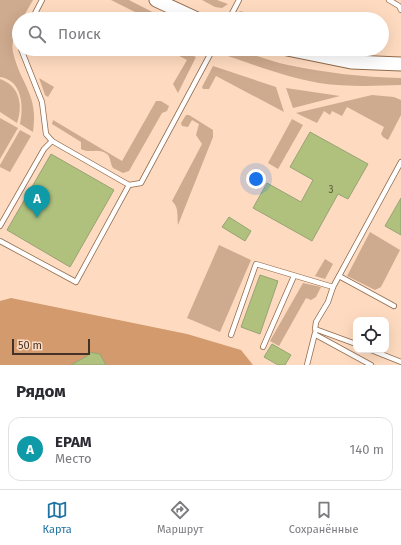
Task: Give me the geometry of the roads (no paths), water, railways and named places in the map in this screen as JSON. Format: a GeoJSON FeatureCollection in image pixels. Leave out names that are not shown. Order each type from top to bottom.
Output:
{"type":"FeatureCollection","features":[{"type":"Feature","properties":{"kind":"main road"},"geometry":{"type":"LineString","coordinates":[[156,0],[182,12]]}},
{"type":"Feature","properties":{"kind":"main road"},"geometry":{"type":"LineString","coordinates":[[321,56],[351,62],[401,64]]}},
{"type":"Feature","properties":{"kind":"lane"},"geometry":{"type":"LineString","coordinates":[[36,12],[42,0]]}},
{"type":"Feature","properties":{"kind":"lane"},"geometry":{"type":"LineString","coordinates":[[233,12],[239,0]]}},
{"type":"Feature","properties":{"kind":"lane"},"geometry":{"type":"LineString","coordinates":[[389,0],[398,2],[401,10]]}},
{"type":"Feature","properties":{"kind":"lane"},"geometry":{"type":"LineString","coordinates":[[24,56],[42,102],[46,134],[52,141],[129,185],[141,183],[209,56]]}},
{"type":"Feature","properties":{"kind":"lane"},"geometry":{"type":"LineString","coordinates":[[0,226],[44,149],[52,141]]}},
{"type":"Feature","properties":{"kind":"lane"},"geometry":{"type":"LineString","coordinates":[[307,365],[316,335],[316,322],[328,302],[333,287],[401,162]]}},
{"type":"Feature","properties":{"kind":"lane"},"geometry":{"type":"LineString","coordinates":[[0,241],[76,282],[129,185]]}},
{"type":"Feature","properties":{"kind":"lane"},"geometry":{"type":"LineString","coordinates":[[231,335],[256,264],[333,287]]}},
{"type":"Feature","properties":{"kind":"lane"},"geometry":{"type":"LineString","coordinates":[[264,347],[294,276]]}},
{"type":"Feature","properties":{"kind":"lane"},"geometry":{"type":"LineString","coordinates":[[339,276],[394,306]]}},
{"type":"Feature","properties":{"kind":"lane"},"geometry":{"type":"LineString","coordinates":[[315,329],[353,343]]}},
{"type":"Feature","properties":{"kind":"lane"},"geometry":{"type":"LineString","coordinates":[[316,335],[371,365]]}},
{"type":"Feature","properties":{"kind":"lane"},"geometry":{"type":"LineString","coordinates":[[378,353],[401,362]]}},
{"type":"Feature","properties":{"kind":"place","name":"EPAM"},"geometry":{"type":"Point","coordinates":[37,218]}}]}
